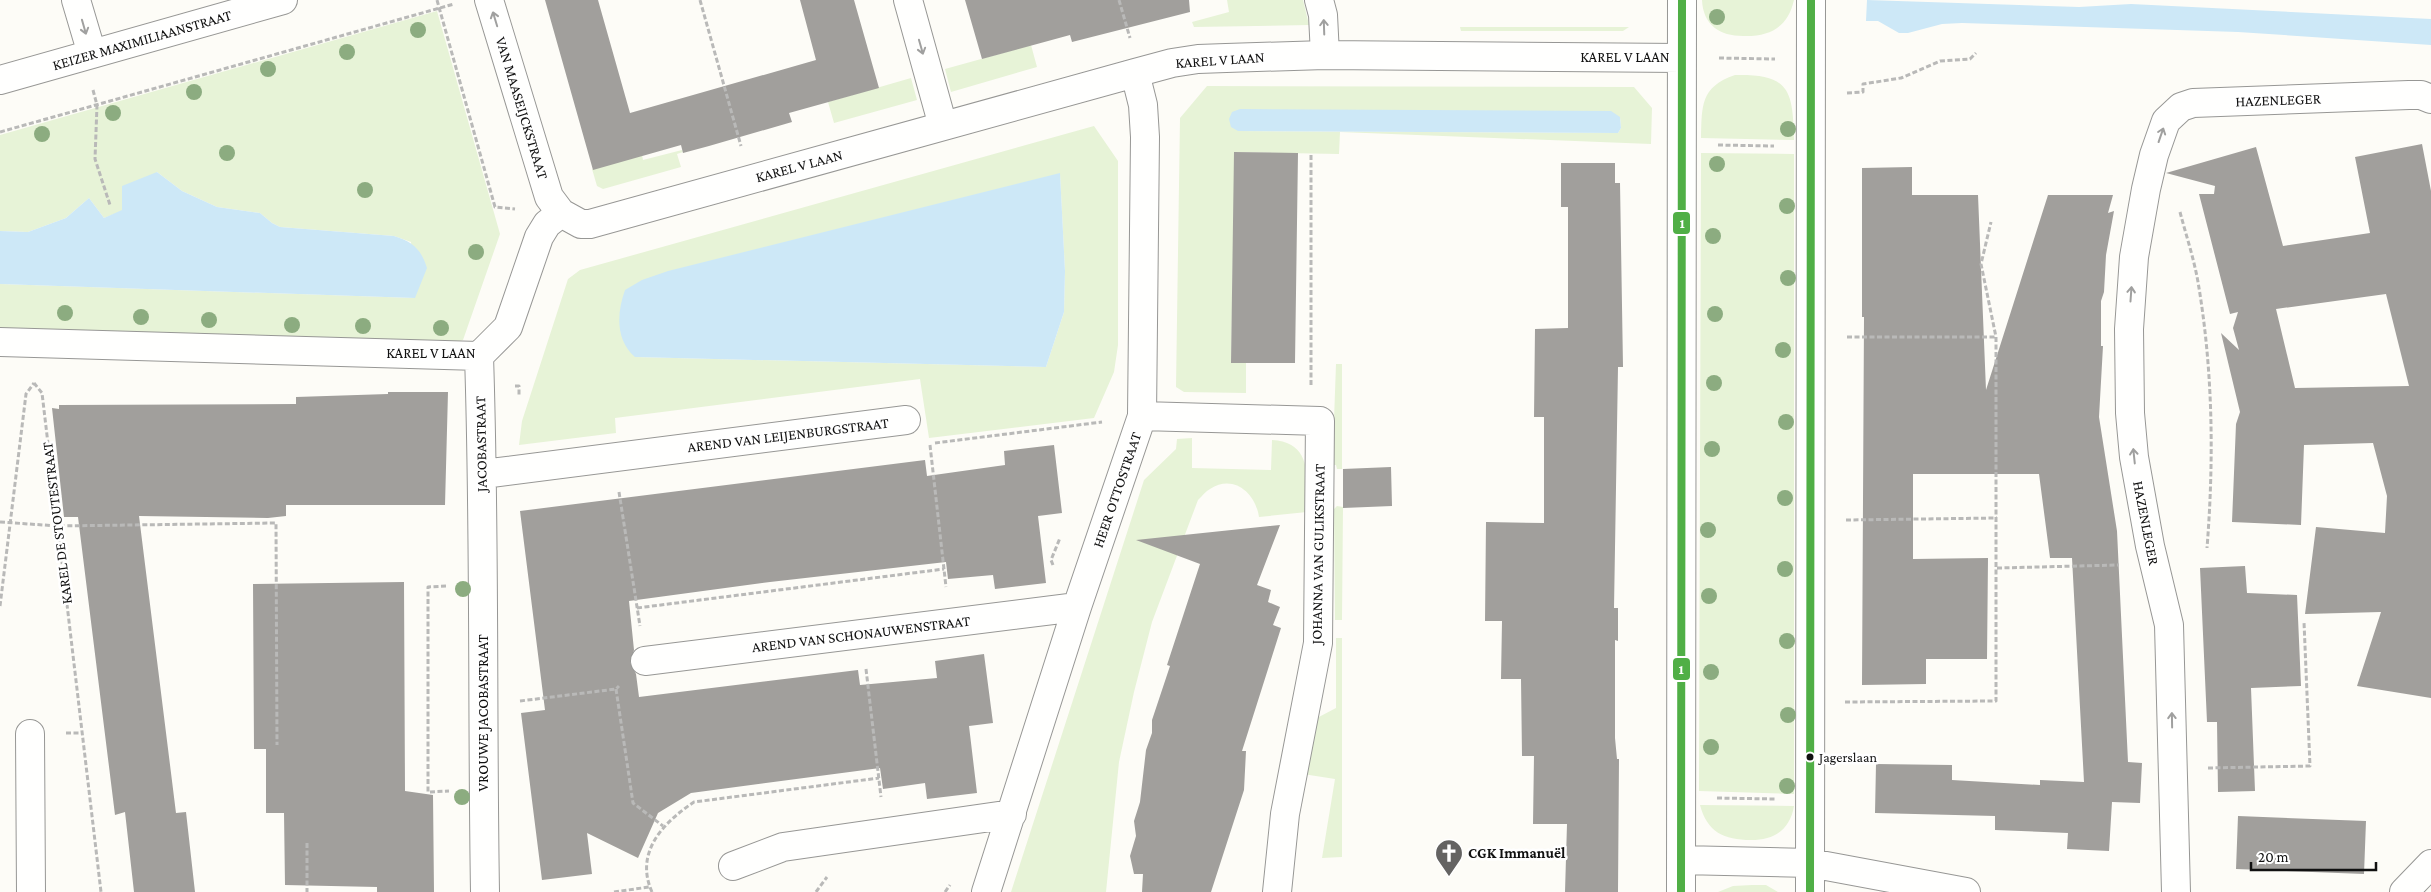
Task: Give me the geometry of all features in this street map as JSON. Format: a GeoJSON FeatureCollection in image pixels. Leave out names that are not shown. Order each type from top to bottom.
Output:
{"type":"FeatureCollection","features":[{"type":"Feature","properties":{"kind":"street"},"geometry":{"type":"LineString","coordinates":[[76,0],[88,55]]}},
{"type":"Feature","properties":{"kind":"street","name":"KEIZER MAXIMILIAANSTRAAT"},"geometry":{"type":"LineString","coordinates":[[0,80],[283,0]]}},
{"type":"Feature","properties":{"kind":"street","name":"VAN MAASEIJCKSTRAAT"},"geometry":{"type":"LineString","coordinates":[[489,0],[549,197],[561,213]]}},
{"type":"Feature","properties":{"kind":"street"},"geometry":{"type":"LineString","coordinates":[[908,0],[943,126]]}},
{"type":"Feature","properties":{"kind":"street"},"geometry":{"type":"LineString","coordinates":[[1319,0],[1323,15],[1325,55]]}},
{"type":"Feature","properties":{"kind":"street"},"geometry":{"type":"LineString","coordinates":[[1681,892],[1682,0]]}},
{"type":"Feature","properties":{"kind":"street"},"geometry":{"type":"LineString","coordinates":[[1810,0],[1810,892]]}},
{"type":"Feature","properties":{"kind":"street","name":"KAREL V LAAN"},"geometry":{"type":"LineString","coordinates":[[0,342],[479,356],[508,327],[539,237],[547,224],[561,213],[582,224],[590,224],[1136,73],[1198,59],[1325,55],[1681,58]]}},
{"type":"Feature","properties":{"kind":"street","name":"HEER OTTOSTRAAT"},"geometry":{"type":"LineString","coordinates":[[986,892],[1077,607],[1142,416],[1145,137],[1136,73]]}},
{"type":"Feature","properties":{"kind":"street","name":"HAZENLEGER"},"geometry":{"type":"LineString","coordinates":[[2176,892],[2169,625],[2140,502],[2130,413],[2129,329],[2134,257],[2142,206],[2154,155],[2166,121],[2181,107],[2193,103],[2409,95],[2421,95],[2431,99]]}},
{"type":"Feature","properties":{"kind":"street","name":"JACOBASTRAAT"},"geometry":{"type":"LineString","coordinates":[[479,356],[483,474],[482,533]]}},
{"type":"Feature","properties":{"kind":"street"},"geometry":{"type":"LineString","coordinates":[[1142,416],[1311,419]]}},
{"type":"Feature","properties":{"kind":"street","name":"JOHANNA VAN GULIKSTRAAT"},"geometry":{"type":"LineString","coordinates":[[1277,892],[1285,814],[1318,642],[1320,420],[1311,419]]}},
{"type":"Feature","properties":{"kind":"street","name":"AREND VAN LEIJENBURGSTRAAT"},"geometry":{"type":"LineString","coordinates":[[483,474],[906,420]]}},
{"type":"Feature","properties":{"kind":"street","name":"VROUWE JACOBASTRAAT"},"geometry":{"type":"LineString","coordinates":[[482,533],[485,892]]}},
{"type":"Feature","properties":{"kind":"street","name":"AREND VAN SCHONAUWENSTRAAT"},"geometry":{"type":"LineString","coordinates":[[645,661],[1077,607]]}},
{"type":"Feature","properties":{"kind":"street"},"geometry":{"type":"LineString","coordinates":[[30,734],[31,892]]}},
{"type":"Feature","properties":{"kind":"street"},"geometry":{"type":"LineString","coordinates":[[733,866],[783,847],[1012,814]]}},
{"type":"Feature","properties":{"kind":"street"},"geometry":{"type":"LineString","coordinates":[[1681,860],[1810,863],[1966,892]]}},
{"type":"Feature","properties":{"kind":"street"},"geometry":{"type":"LineString","coordinates":[[2404,892],[2431,864]]}},
{"type":"Feature","properties":{"kind":"path"},"geometry":{"type":"LineString","coordinates":[[437,0],[495,207],[561,213]]}},
{"type":"Feature","properties":{"kind":"path"},"geometry":{"type":"LineString","coordinates":[[700,0],[750,179]]}},
{"type":"Feature","properties":{"kind":"path"},"geometry":{"type":"LineString","coordinates":[[0,132],[458,3]]}},
{"type":"Feature","properties":{"kind":"path"},"geometry":{"type":"LineString","coordinates":[[1838,93],[1862,92],[1863,84],[1901,78],[1940,61],[1970,58],[1976,53]]}},
{"type":"Feature","properties":{"kind":"path"},"geometry":{"type":"LineString","coordinates":[[88,55],[97,105],[95,159],[110,205]]}},
{"type":"Feature","properties":{"kind":"path"},"geometry":{"type":"LineString","coordinates":[[1681,58],[1811,60]]}},
{"type":"Feature","properties":{"kind":"path"},"geometry":{"type":"LineString","coordinates":[[1682,145],[1810,146]]}},
{"type":"Feature","properties":{"kind":"path"},"geometry":{"type":"LineString","coordinates":[[1311,155],[1311,419]]}},
{"type":"Feature","properties":{"kind":"path"},"geometry":{"type":"LineString","coordinates":[[2178,204],[2197,280],[2206,338],[2211,408],[2211,494],[2207,548]]}},
{"type":"Feature","properties":{"kind":"path"},"geometry":{"type":"LineString","coordinates":[[1841,702],[1996,701],[1998,518],[1996,337],[1981,264],[1992,222]]}},
{"type":"Feature","properties":{"kind":"path"},"geometry":{"type":"LineString","coordinates":[[1840,337],[1996,337]]}},
{"type":"Feature","properties":{"kind":"path","name":"KAREL DE STOUTESTRAAT"},"geometry":{"type":"LineString","coordinates":[[0,606],[26,394],[34,382],[42,393],[101,892]]}},
{"type":"Feature","properties":{"kind":"path"},"geometry":{"type":"LineString","coordinates":[[950,623],[930,444],[1142,416]]}},
{"type":"Feature","properties":{"kind":"path","name":"AREND VAN LEIJENBURGSTRAAT"},"geometry":{"type":"LineString","coordinates":[[906,420],[930,444]]}},
{"type":"Feature","properties":{"kind":"path"},"geometry":{"type":"LineString","coordinates":[[482,705],[616,689],[645,661],[613,457]]}},
{"type":"Feature","properties":{"kind":"path"},"geometry":{"type":"LineString","coordinates":[[1841,520],[1998,518]]}},
{"type":"Feature","properties":{"kind":"path"},"geometry":{"type":"LineString","coordinates":[[0,522],[58,526],[276,523],[277,745]]}},
{"type":"Feature","properties":{"kind":"path"},"geometry":{"type":"LineString","coordinates":[[1997,568],[2154,565]]}},
{"type":"Feature","properties":{"kind":"path"},"geometry":{"type":"LineString","coordinates":[[637,608],[944,569]]}},
{"type":"Feature","properties":{"kind":"path"},"geometry":{"type":"LineString","coordinates":[[455,790],[428,792],[428,587],[483,584]]}},
{"type":"Feature","properties":{"kind":"path"},"geometry":{"type":"LineString","coordinates":[[2173,769],[2310,766],[2304,622]]}},
{"type":"Feature","properties":{"kind":"path"},"geometry":{"type":"LineString","coordinates":[[862,634],[885,832]]}},
{"type":"Feature","properties":{"kind":"path"},"geometry":{"type":"LineString","coordinates":[[616,689],[633,803],[663,826]]}},
{"type":"Feature","properties":{"kind":"path"},"geometry":{"type":"LineString","coordinates":[[652,892],[647,858],[653,840],[663,826],[694,802],[879,778]]}},
{"type":"Feature","properties":{"kind":"path"},"geometry":{"type":"LineString","coordinates":[[1681,798],[1810,800]]}},
{"type":"Feature","properties":{"kind":"path"},"geometry":{"type":"LineString","coordinates":[[307,843],[307,892]]}},
{"type":"Feature","properties":{"kind":"path"},"geometry":{"type":"LineString","coordinates":[[614,892],[650,887]]}},
{"type":"Feature","properties":{"kind":"green space"},"geometry":{"type":"Polygon","coordinates":[[[1227,0],[1303,0],[1309,25],[1194,27],[1192,22],[1229,12],[1227,0]]]}},
{"type":"Feature","properties":{"kind":"green space"},"geometry":{"type":"Polygon","coordinates":[[[1702,0],[1794,0],[1787,17],[1776,29],[1762,35],[1743,36],[1727,34],[1714,27],[1706,16],[1702,0]]]}},
{"type":"Feature","properties":{"kind":"green space"},"geometry":{"type":"Polygon","coordinates":[[[437,11],[500,234],[463,340],[455,342],[0,328],[0,284],[415,298],[411,242],[394,236],[280,227],[260,213],[217,207],[182,191],[157,172],[122,211],[104,218],[89,198],[66,218],[28,232],[0,231],[0,135],[437,11]]]}},
{"type":"Feature","properties":{"kind":"green space"},"geometry":{"type":"Polygon","coordinates":[[[1460,27],[1629,27],[1623,31],[1461,31],[1460,27]]]}},
{"type":"Feature","properties":{"kind":"green space"},"geometry":{"type":"Polygon","coordinates":[[[1031,45],[1037,67],[951,92],[945,69],[1031,45]]]}},
{"type":"Feature","properties":{"kind":"green space"},"geometry":{"type":"Polygon","coordinates":[[[1735,75],[1753,75],[1767,78],[1777,82],[1784,88],[1792,108],[1794,140],[1701,138],[1705,99],[1715,85],[1735,75]]]}},
{"type":"Feature","properties":{"kind":"green space"},"geometry":{"type":"Polygon","coordinates":[[[911,78],[917,100],[834,123],[828,102],[911,78]]]}},
{"type":"Feature","properties":{"kind":"green space"},"geometry":{"type":"Polygon","coordinates":[[[1207,86],[1634,87],[1652,108],[1651,144],[1340,132],[1339,154],[1235,152],[1231,362],[1246,362],[1246,393],[1184,392],[1176,387],[1180,118],[1207,86]],[[1620,117],[1238,131],[1618,133],[1621,128],[1620,117]]]}},
{"type":"Feature","properties":{"kind":"green space"},"geometry":{"type":"Polygon","coordinates":[[[1094,126],[1118,161],[1118,345],[1114,372],[1094,418],[929,438],[920,379],[615,418],[616,433],[519,445],[522,421],[568,279],[580,270],[1094,126]],[[1060,174],[635,357],[1046,367],[1064,312],[1065,271],[1060,174]]]}},
{"type":"Feature","properties":{"kind":"green space"},"geometry":{"type":"Polygon","coordinates":[[[682,150],[683,152],[677,154],[681,167],[603,189],[597,186],[592,169],[642,155],[643,160],[682,150]]]}},
{"type":"Feature","properties":{"kind":"green space"},"geometry":{"type":"Polygon","coordinates":[[[1701,153],[1794,154],[1794,794],[1699,791],[1701,153]]]}},
{"type":"Feature","properties":{"kind":"green space"},"geometry":{"type":"Polygon","coordinates":[[[1336,364],[1342,364],[1342,469],[1337,469],[1336,465],[1334,465],[1332,420],[1334,420],[1336,364]]]}},
{"type":"Feature","properties":{"kind":"green space"},"geometry":{"type":"Polygon","coordinates":[[[1192,438],[1192,468],[1271,470],[1272,440],[1286,442],[1302,455],[1305,465],[1307,476],[1307,512],[1259,517],[1249,494],[1242,488],[1227,483],[1210,489],[1198,500],[1152,622],[1134,692],[1119,762],[1106,892],[1011,892],[1144,480],[1176,449],[1177,439],[1192,438]]]}},
{"type":"Feature","properties":{"kind":"green space"},"geometry":{"type":"Polygon","coordinates":[[[1337,506],[1343,507],[1342,620],[1335,620],[1334,509],[1337,506]]]}},
{"type":"Feature","properties":{"kind":"green space"},"geometry":{"type":"Polygon","coordinates":[[[1336,638],[1342,638],[1342,857],[1322,858],[1335,779],[1303,774],[1315,719],[1336,708],[1336,638]]]}},
{"type":"Feature","properties":{"kind":"green space"},"geometry":{"type":"Polygon","coordinates":[[[1700,805],[1794,806],[1785,827],[1774,836],[1759,840],[1741,840],[1725,836],[1712,828],[1707,822],[1700,805]]]}},
{"type":"Feature","properties":{"kind":"green space"},"geometry":{"type":"Polygon","coordinates":[[[1766,885],[1778,892],[1718,892],[1733,886],[1766,885]]]}},
{"type":"Feature","properties":{"kind":"water"},"geometry":{"type":"Polygon","coordinates":[[[1867,0],[2079,7],[2131,4],[2431,19],[2431,45],[2238,32],[1962,23],[1942,24],[1908,33],[1899,33],[1878,21],[1866,21],[1867,0]]]}},
{"type":"Feature","properties":{"kind":"water"},"geometry":{"type":"Polygon","coordinates":[[[1240,109],[1611,111],[1620,117],[1621,128],[1618,133],[1238,131],[1231,127],[1229,119],[1232,112],[1240,109]]]}},
{"type":"Feature","properties":{"kind":"water"},"geometry":{"type":"Polygon","coordinates":[[[157,172],[182,191],[217,207],[260,213],[280,227],[394,236],[406,241],[419,251],[427,268],[415,298],[0,284],[0,231],[28,232],[66,218],[89,198],[104,218],[122,210],[122,186],[157,172]]]}},
{"type":"Feature","properties":{"kind":"water"},"geometry":{"type":"Polygon","coordinates":[[[1060,173],[1065,271],[1064,312],[1046,367],[635,357],[628,350],[624,342],[619,316],[622,298],[625,290],[642,280],[668,271],[1060,173]]]}},
{"type":"Feature","properties":{"kind":"building"},"geometry":{"type":"Polygon","coordinates":[[[545,0],[598,0],[630,113],[816,60],[800,0],[854,0],[879,88],[789,113],[792,122],[709,146],[683,153],[681,145],[593,170],[545,0]]]}},
{"type":"Feature","properties":{"kind":"building"},"geometry":{"type":"Polygon","coordinates":[[[965,0],[1189,0],[1190,12],[1072,42],[1070,35],[982,59],[965,0]]]}},
{"type":"Feature","properties":{"kind":"building"},"geometry":{"type":"Polygon","coordinates":[[[2422,144],[2431,191],[2431,698],[2357,686],[2381,612],[2305,614],[2316,527],[2385,533],[2387,496],[2373,443],[2304,445],[2301,525],[2232,522],[2236,424],[2240,412],[2221,333],[2239,350],[2233,328],[2238,312],[2230,314],[2199,194],[2214,194],[2215,186],[2166,173],[2256,147],[2283,246],[2370,233],[2355,157],[2422,144]],[[2386,294],[2276,309],[2295,388],[2409,386],[2386,294]]]}},
{"type":"Feature","properties":{"kind":"building"},"geometry":{"type":"Polygon","coordinates":[[[1234,152],[1298,153],[1295,363],[1231,363],[1234,152]]]}},
{"type":"Feature","properties":{"kind":"building"},"geometry":{"type":"Polygon","coordinates":[[[1561,163],[1615,163],[1615,183],[1620,183],[1623,367],[1618,367],[1614,608],[1618,608],[1618,641],[1615,640],[1615,738],[1617,759],[1619,759],[1618,892],[1565,892],[1567,824],[1533,824],[1534,756],[1522,756],[1521,679],[1501,679],[1502,621],[1485,621],[1486,522],[1544,523],[1544,417],[1534,417],[1535,329],[1568,328],[1568,207],[1561,207],[1561,163]]]}},
{"type":"Feature","properties":{"kind":"building"},"geometry":{"type":"Polygon","coordinates":[[[1912,167],[1912,195],[1978,195],[1986,390],[2048,195],[2113,195],[2108,213],[2114,211],[2106,255],[2104,292],[2101,301],[2101,346],[2103,346],[2099,417],[2117,531],[2128,762],[2142,763],[2140,803],[2112,802],[2109,851],[2067,849],[2068,833],[1995,830],[1995,816],[1875,813],[1876,764],[1952,765],[1952,780],[2040,785],[2040,780],[2084,782],[2072,558],[2050,558],[2039,474],[1913,474],[1913,559],[1988,558],[1987,659],[1926,659],[1926,684],[1862,685],[1864,317],[1862,317],[1862,168],[1912,167]]]}},
{"type":"Feature","properties":{"kind":"building"},"geometry":{"type":"Polygon","coordinates":[[[388,392],[448,392],[445,505],[286,505],[286,516],[268,518],[139,516],[176,813],[186,812],[195,892],[134,892],[125,812],[115,815],[78,517],[64,517],[52,408],[59,409],[59,405],[296,404],[296,397],[388,394],[388,392]]]}},
{"type":"Feature","properties":{"kind":"building"},"geometry":{"type":"Polygon","coordinates":[[[1054,445],[1062,513],[1038,516],[1046,583],[995,589],[993,575],[948,579],[946,562],[770,582],[629,601],[634,650],[630,662],[636,674],[639,697],[858,670],[860,685],[937,678],[935,661],[984,654],[993,723],[969,726],[977,793],[927,799],[925,783],[883,789],[880,768],[691,793],[658,813],[638,858],[587,833],[592,874],[542,880],[521,713],[545,710],[520,511],[925,460],[927,476],[1005,465],[1004,451],[1054,445]]]}},
{"type":"Feature","properties":{"kind":"building"},"geometry":{"type":"Polygon","coordinates":[[[1391,467],[1392,506],[1343,508],[1343,469],[1391,467]]]}},
{"type":"Feature","properties":{"kind":"building"},"geometry":{"type":"Polygon","coordinates":[[[1280,525],[1257,585],[1271,590],[1268,602],[1280,607],[1273,625],[1281,628],[1242,751],[1246,751],[1244,790],[1211,892],[1142,892],[1143,874],[1134,874],[1130,856],[1136,836],[1134,821],[1140,802],[1146,750],[1152,733],[1152,720],[1170,666],[1167,665],[1200,564],[1136,540],[1280,525]]]}},
{"type":"Feature","properties":{"kind":"building"},"geometry":{"type":"Polygon","coordinates":[[[2245,566],[2247,593],[2297,595],[2301,686],[2251,688],[2255,791],[2218,792],[2217,722],[2207,722],[2200,568],[2245,566]]]}},
{"type":"Feature","properties":{"kind":"building"},"geometry":{"type":"Polygon","coordinates":[[[404,582],[405,791],[433,795],[434,892],[377,892],[377,887],[285,885],[284,813],[266,813],[266,749],[254,749],[253,584],[404,582]]]}},
{"type":"Feature","properties":{"kind":"building"},"geometry":{"type":"Polygon","coordinates":[[[2238,816],[2366,821],[2364,874],[2236,869],[2238,816]]]}},
{"type":"Feature","properties":{"kind":"transit line","name":"1"},"geometry":{"type":"LineString","coordinates":[[1681,892],[1682,0]]}},
{"type":"Feature","properties":{"kind":"transit line","name":"1"},"geometry":{"type":"LineString","coordinates":[[1810,892],[1811,0]]}},
{"type":"Feature","properties":{"kind":"place","name":"Jagerslaan"},"geometry":{"type":"Point","coordinates":[1810,757]}},
{"type":"Feature","properties":{"kind":"place","name":"CGK Immanuël"},"geometry":{"type":"Point","coordinates":[1449,877]}}]}
